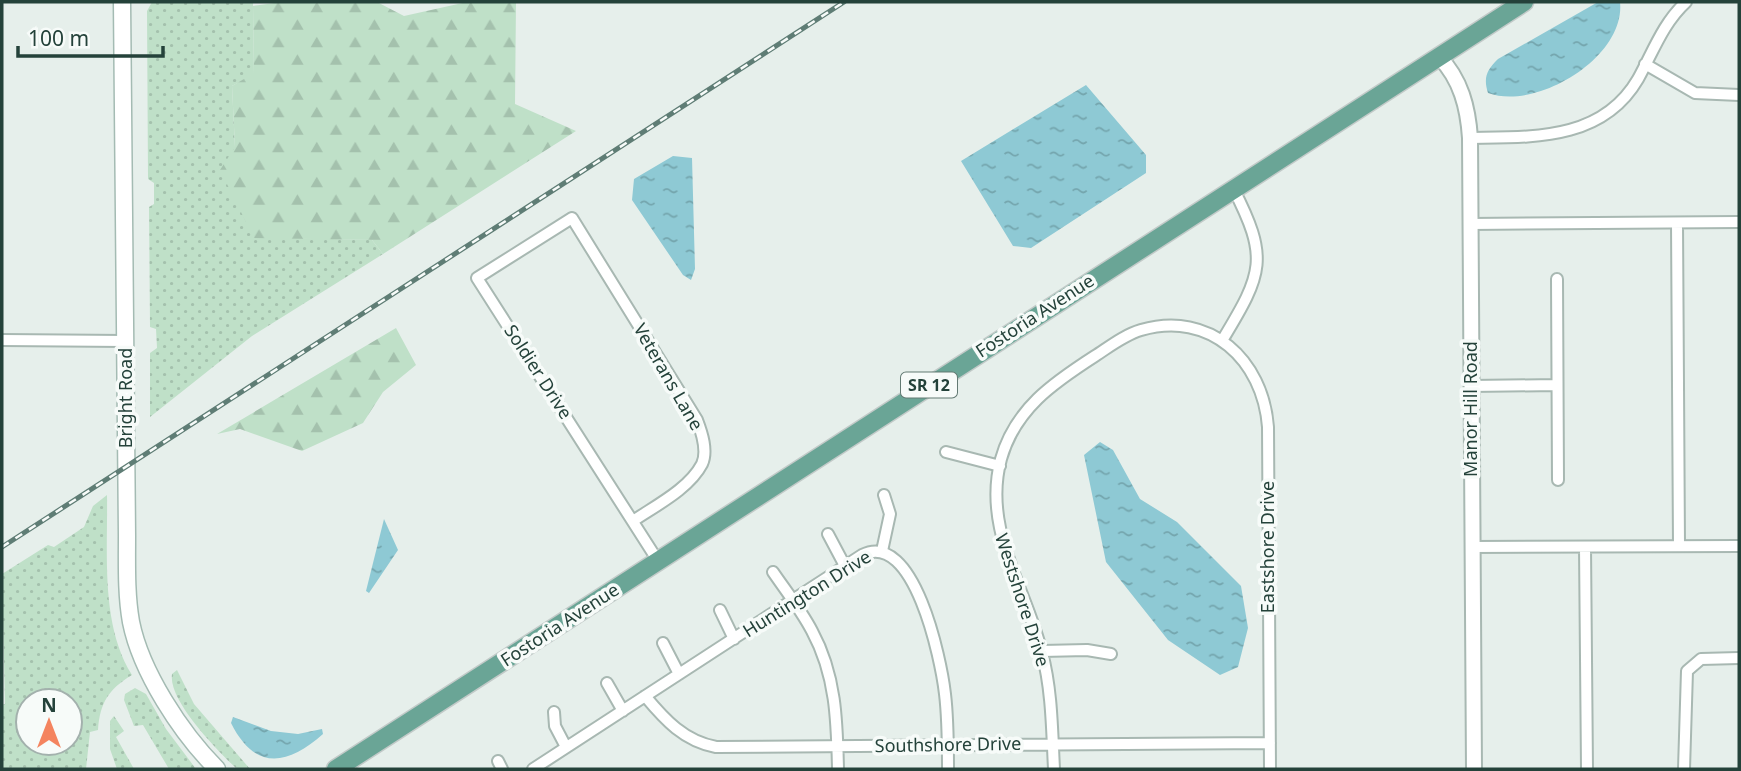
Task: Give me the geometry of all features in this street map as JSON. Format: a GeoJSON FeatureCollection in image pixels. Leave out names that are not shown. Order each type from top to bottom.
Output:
{"type":"FeatureCollection","features":[{"type":"Feature","properties":{"kind":"main road","name":"Bright Road"},"geometry":{"type":"LineString","coordinates":[[122,2],[127,536],[131,622],[170,709],[217,769]]}},
{"type":"Feature","properties":{"kind":"main road","name":"Fostoria Avenue"},"geometry":{"type":"LineString","coordinates":[[336,769],[1524,2]]}},
{"type":"Feature","properties":{"kind":"street"},"geometry":{"type":"LineString","coordinates":[[1469,138],[1541,137],[1562,133],[1616,108],[1626,97],[1670,20],[1686,2]]}},
{"type":"Feature","properties":{"kind":"street","name":"Manor Hill Road"},"geometry":{"type":"LineString","coordinates":[[1439,57],[1451,69],[1460,90],[1469,138],[1474,769]]}},
{"type":"Feature","properties":{"kind":"street"},"geometry":{"type":"LineString","coordinates":[[1645,64],[1695,93],[1739,95]]}},
{"type":"Feature","properties":{"kind":"street"},"geometry":{"type":"LineString","coordinates":[[1223,340],[1253,287],[1258,258],[1253,230],[1233,188]]}},
{"type":"Feature","properties":{"kind":"street","name":"Soldier Drive"},"geometry":{"type":"LineString","coordinates":[[572,218],[477,278],[658,561]]}},
{"type":"Feature","properties":{"kind":"street","name":"Veterans Lane"},"geometry":{"type":"LineString","coordinates":[[572,218],[697,420],[703,438],[702,463],[687,481],[633,521]]}},
{"type":"Feature","properties":{"kind":"street"},"geometry":{"type":"LineString","coordinates":[[1470,224],[1739,222]]}},
{"type":"Feature","properties":{"kind":"street"},"geometry":{"type":"LineString","coordinates":[[1677,223],[1679,547]]}},
{"type":"Feature","properties":{"kind":"street"},"geometry":{"type":"LineString","coordinates":[[1557,279],[1558,480]]}},
{"type":"Feature","properties":{"kind":"street","name":"Westshore Drive"},"geometry":{"type":"LineString","coordinates":[[1054,769],[1042,651],[999,528],[996,499],[1000,466],[1013,431],[1038,396],[1121,339],[1140,330],[1168,326],[1196,330],[1223,340]]}},
{"type":"Feature","properties":{"kind":"street"},"geometry":{"type":"LineString","coordinates":[[2,340],[125,341]]}},
{"type":"Feature","properties":{"kind":"street","name":"Eastshore Drive"},"geometry":{"type":"LineString","coordinates":[[1223,340],[1251,371],[1264,397],[1267,412],[1270,769]]}},
{"type":"Feature","properties":{"kind":"street"},"geometry":{"type":"LineString","coordinates":[[1471,386],[1557,385]]}},
{"type":"Feature","properties":{"kind":"street"},"geometry":{"type":"LineString","coordinates":[[946,452],[1000,466]]}},
{"type":"Feature","properties":{"kind":"street"},"geometry":{"type":"LineString","coordinates":[[882,551],[890,514],[884,495]]}},
{"type":"Feature","properties":{"kind":"street"},"geometry":{"type":"LineString","coordinates":[[828,534],[845,566]]}},
{"type":"Feature","properties":{"kind":"street"},"geometry":{"type":"LineString","coordinates":[[1472,547],[1739,546]]}},
{"type":"Feature","properties":{"kind":"street"},"geometry":{"type":"LineString","coordinates":[[1586,547],[1587,769]]}},
{"type":"Feature","properties":{"kind":"street","name":"Huntington Drive"},"geometry":{"type":"LineString","coordinates":[[533,769],[845,566],[868,552],[882,551],[893,556],[902,566],[932,631],[945,694],[948,769]]}},
{"type":"Feature","properties":{"kind":"street"},"geometry":{"type":"LineString","coordinates":[[773,572],[811,629],[828,670],[836,714],[838,769]]}},
{"type":"Feature","properties":{"kind":"street"},"geometry":{"type":"LineString","coordinates":[[720,610],[734,639]]}},
{"type":"Feature","properties":{"kind":"street"},"geometry":{"type":"LineString","coordinates":[[663,643],[679,674]]}},
{"type":"Feature","properties":{"kind":"street"},"geometry":{"type":"LineString","coordinates":[[1042,651],[1087,650],[1111,654]]}},
{"type":"Feature","properties":{"kind":"street"},"geometry":{"type":"LineString","coordinates":[[1684,769],[1686,671],[1701,659],[1739,658]]}},
{"type":"Feature","properties":{"kind":"street"},"geometry":{"type":"LineString","coordinates":[[607,683],[623,711]]}},
{"type":"Feature","properties":{"kind":"street","name":"Southshore Drive"},"geometry":{"type":"LineString","coordinates":[[645,696],[673,727],[709,745],[837,747],[1270,743]]}},
{"type":"Feature","properties":{"kind":"street"},"geometry":{"type":"LineString","coordinates":[[554,712],[555,726],[566,747]]}},
{"type":"Feature","properties":{"kind":"green space"},"geometry":{"type":"Polygon","coordinates":[[[152,2],[253,2],[254,74],[232,86],[235,147],[254,237],[372,240],[383,254],[252,336],[150,417],[150,353],[157,348],[156,329],[150,327],[149,207],[154,204],[154,183],[148,179],[147,11],[152,2]]]}},
{"type":"Feature","properties":{"kind":"green space"},"geometry":{"type":"Polygon","coordinates":[[[282,2],[377,2],[404,16],[467,2],[516,2],[515,104],[576,131],[383,254],[372,240],[254,238],[220,170],[235,147],[232,86],[254,73],[253,6],[282,2]]]}},
{"type":"Feature","properties":{"kind":"green space"},"geometry":{"type":"Polygon","coordinates":[[[396,328],[416,365],[383,392],[363,423],[302,451],[240,429],[217,434],[396,328]]]}},
{"type":"Feature","properties":{"kind":"green space"},"geometry":{"type":"Polygon","coordinates":[[[107,495],[110,611],[122,655],[132,675],[107,697],[98,730],[90,732],[86,769],[2,769],[2,705],[5,704],[2,574],[48,545],[54,547],[84,527],[93,506],[107,495]]]}},
{"type":"Feature","properties":{"kind":"green space"},"geometry":{"type":"Polygon","coordinates":[[[177,670],[194,704],[250,769],[237,769],[196,725],[178,698],[173,685],[172,674],[177,670]]]}},
{"type":"Feature","properties":{"kind":"green space"},"geometry":{"type":"Polygon","coordinates":[[[135,688],[146,694],[166,729],[196,769],[169,769],[143,725],[134,726],[124,700],[125,694],[135,688]]]}},
{"type":"Feature","properties":{"kind":"green space"},"geometry":{"type":"Polygon","coordinates":[[[114,716],[124,731],[116,737],[134,769],[117,769],[110,749],[110,721],[114,716]]]}},
{"type":"Feature","properties":{"kind":"water"},"geometry":{"type":"Polygon","coordinates":[[[1598,2],[1620,2],[1618,22],[1609,42],[1594,60],[1553,87],[1508,97],[1488,93],[1487,74],[1498,59],[1598,2]]]}},
{"type":"Feature","properties":{"kind":"water"},"geometry":{"type":"Polygon","coordinates":[[[1086,85],[1146,155],[1146,173],[1031,248],[1013,246],[961,161],[1086,85]]]}},
{"type":"Feature","properties":{"kind":"water"},"geometry":{"type":"Polygon","coordinates":[[[673,156],[692,158],[695,269],[691,280],[683,275],[632,200],[634,179],[673,156]]]}},
{"type":"Feature","properties":{"kind":"water"},"geometry":{"type":"Polygon","coordinates":[[[1100,442],[1113,450],[1140,499],[1177,522],[1241,586],[1248,628],[1238,667],[1220,675],[1168,640],[1106,562],[1084,455],[1100,442]]]}},
{"type":"Feature","properties":{"kind":"water"},"geometry":{"type":"Polygon","coordinates":[[[384,519],[398,550],[369,593],[366,591],[384,519]]]}},
{"type":"Feature","properties":{"kind":"water"},"geometry":{"type":"Polygon","coordinates":[[[233,717],[271,731],[298,734],[322,729],[323,734],[297,753],[272,758],[261,756],[240,739],[231,723],[233,717]]]}},
{"type":"Feature","properties":{"kind":"railway"},"geometry":{"type":"LineString","coordinates":[[2,547],[844,2]]}}]}
